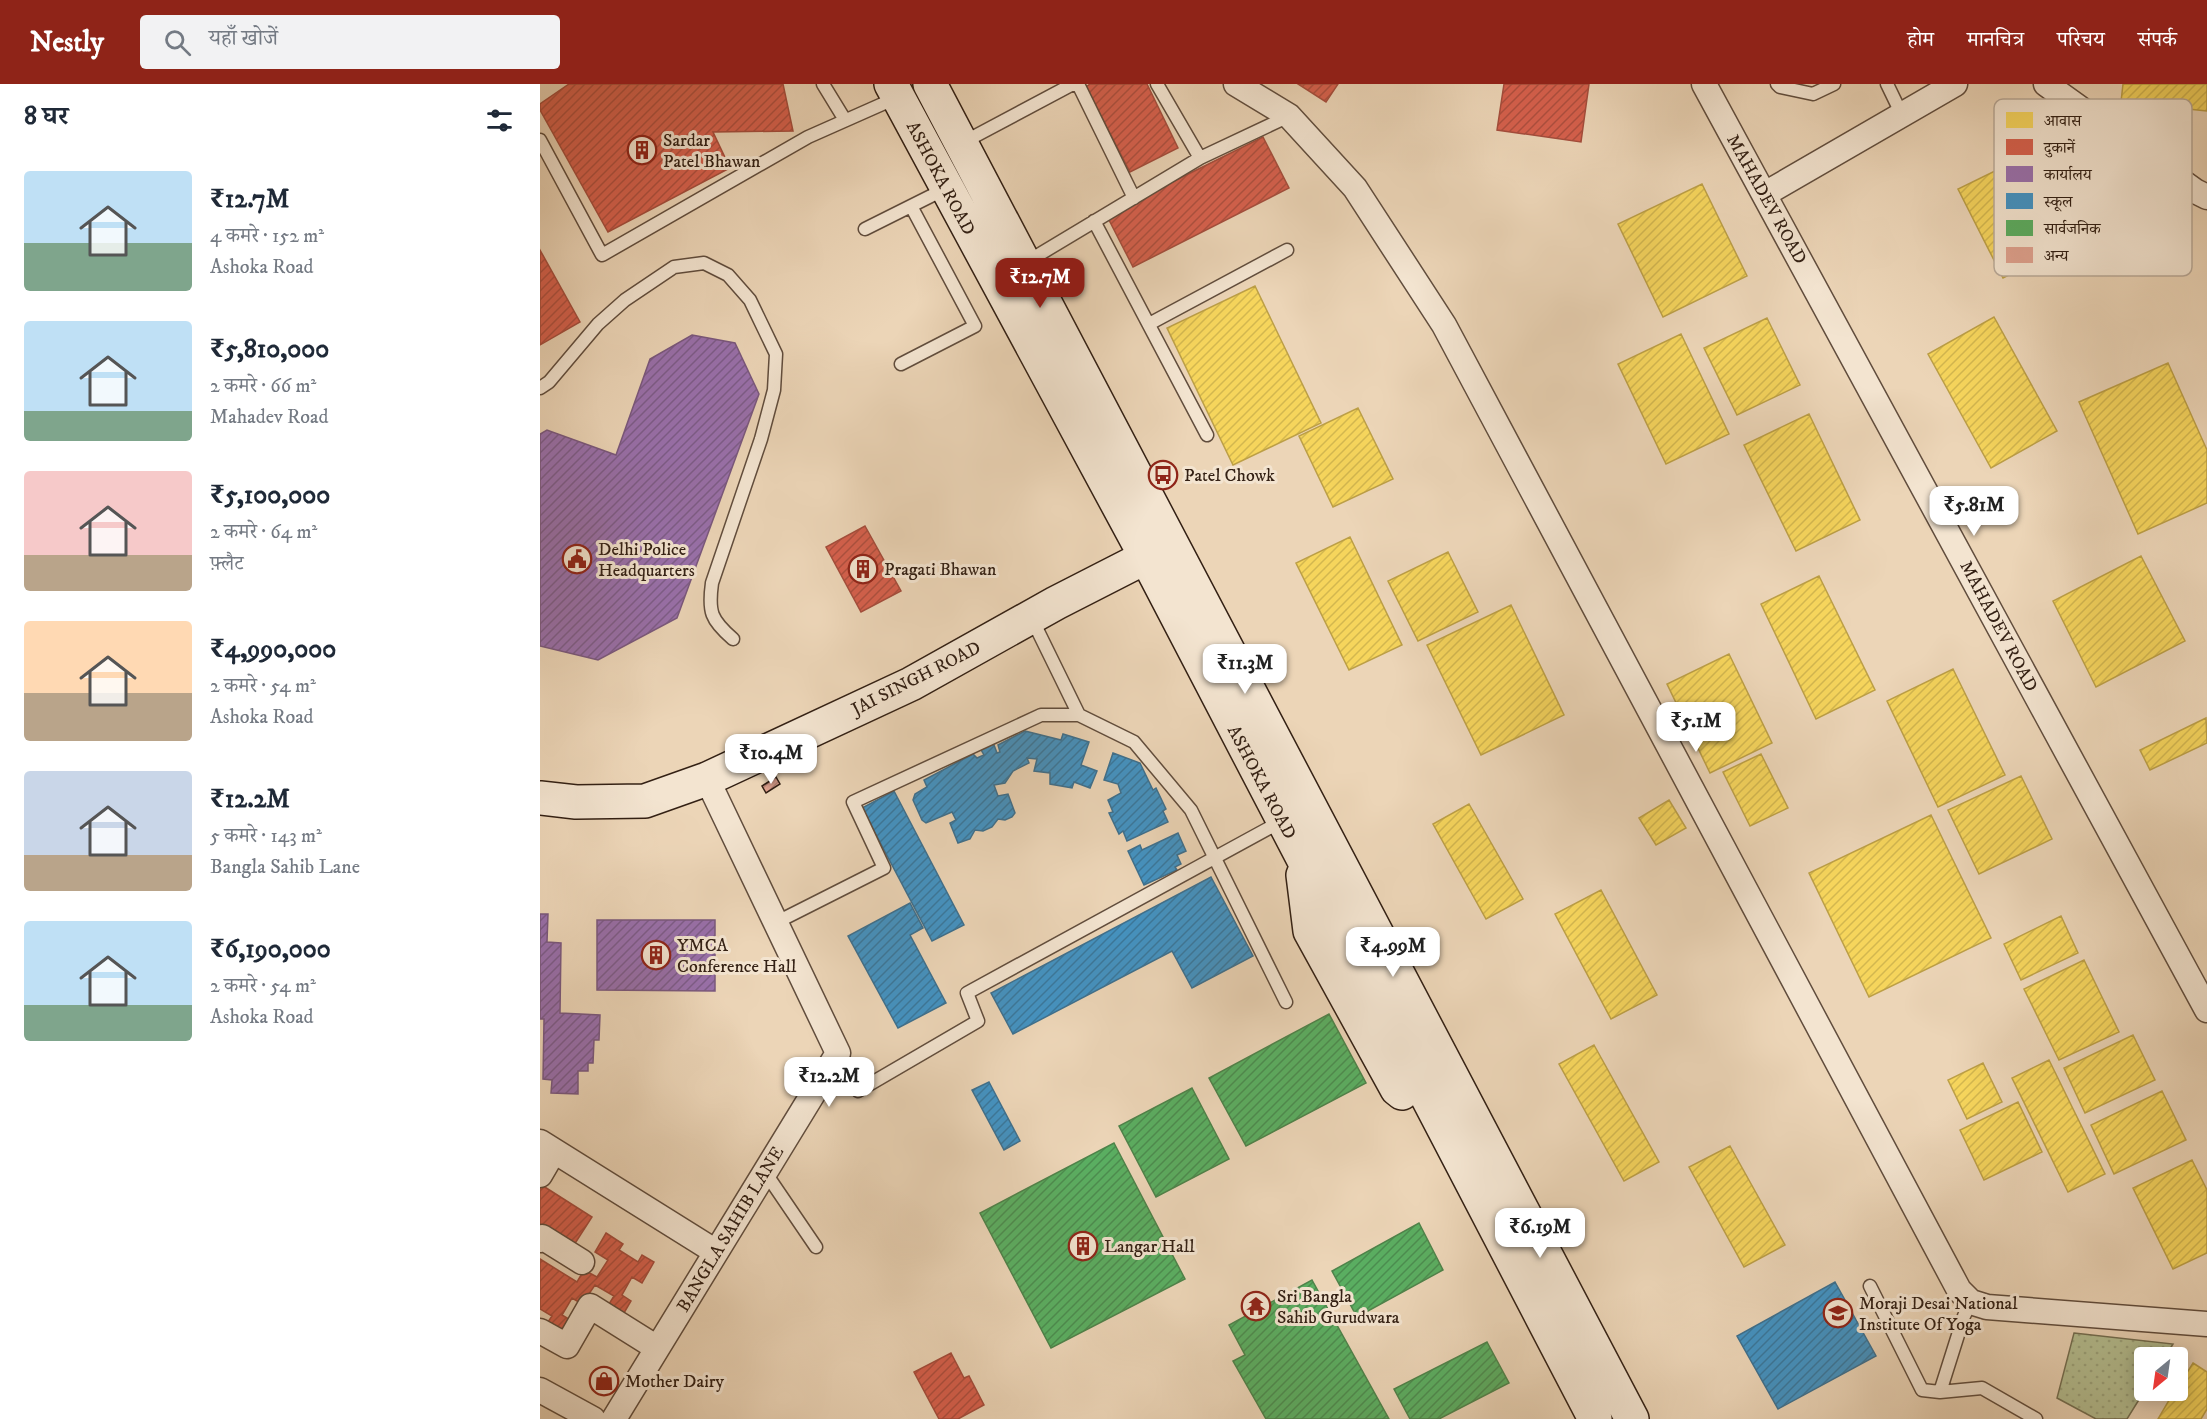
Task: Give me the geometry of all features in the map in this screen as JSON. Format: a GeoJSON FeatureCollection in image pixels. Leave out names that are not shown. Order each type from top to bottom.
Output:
{"type":"FeatureCollection","features":[{"type":"Feature","properties":{"kind":"main road","name":"ASHOKA ROAD"},"geometry":{"type":"LineString","coordinates":[[930,84],[1632,1419]]}},
{"type":"Feature","properties":{"kind":"main road","name":"ASHOKA ROAD"},"geometry":{"type":"LineString","coordinates":[[894,90],[1146,557],[1300,855],[1310,931],[1397,1089],[1440,1124],[1595,1419]]}},
{"type":"Feature","properties":{"kind":"main road","name":"JAI SINGH ROAD"},"geometry":{"type":"LineString","coordinates":[[540,798],[576,802],[645,801],[707,779],[910,684],[1146,557]]}},
{"type":"Feature","properties":{"kind":"street"},"geometry":{"type":"LineString","coordinates":[[1236,84],[1289,116],[1355,188],[1444,325],[1959,1290],[1971,1302],[1987,1307],[2207,1324]]}},
{"type":"Feature","properties":{"kind":"street","name":"MAHADEV ROAD"},"geometry":{"type":"LineString","coordinates":[[1704,84],[2207,1010]]}},
{"type":"Feature","properties":{"kind":"street"},"geometry":{"type":"LineString","coordinates":[[1765,194],[1955,84]]}},
{"type":"Feature","properties":{"kind":"street"},"geometry":{"type":"LineString","coordinates":[[2046,84],[2067,99]]}},
{"type":"Feature","properties":{"kind":"street"},"geometry":{"type":"LineString","coordinates":[[2192,189],[2207,197]]}},
{"type":"Feature","properties":{"kind":"street","name":"BANGLA SAHIB LANE"},"geometry":{"type":"LineString","coordinates":[[614,1419],[838,1053],[707,779]]}},
{"type":"Feature","properties":{"kind":"street"},"geometry":{"type":"LineString","coordinates":[[540,1175],[547,1146],[716,1252]]}},
{"type":"Feature","properties":{"kind":"street"},"geometry":{"type":"LineString","coordinates":[[540,1240],[542,1237],[582,1262]]}},
{"type":"Feature","properties":{"kind":"street"},"geometry":{"type":"LineString","coordinates":[[540,1330],[567,1346],[590,1306],[657,1348]]}},
{"type":"Feature","properties":{"kind":"street"},"geometry":{"type":"LineString","coordinates":[[540,1390],[593,1419]]}},
{"type":"Feature","properties":{"kind":"lane"},"geometry":{"type":"LineString","coordinates":[[823,84],[845,120]]}},
{"type":"Feature","properties":{"kind":"lane"},"geometry":{"type":"LineString","coordinates":[[961,144],[1075,84],[1134,198]]}},
{"type":"Feature","properties":{"kind":"lane"},"geometry":{"type":"LineString","coordinates":[[1157,84],[1200,158]]}},
{"type":"Feature","properties":{"kind":"lane"},"geometry":{"type":"LineString","coordinates":[[1777,84],[1780,87],[1813,94],[1834,84]]}},
{"type":"Feature","properties":{"kind":"lane"},"geometry":{"type":"LineString","coordinates":[[1887,84],[1902,116]]}},
{"type":"Feature","properties":{"kind":"lane"},"geometry":{"type":"LineString","coordinates":[[540,140],[602,255],[808,137],[845,120],[894,90]]}},
{"type":"Feature","properties":{"kind":"lane"},"geometry":{"type":"LineString","coordinates":[[1024,263],[1200,158],[1289,116]]}},
{"type":"Feature","properties":{"kind":"lane"},"geometry":{"type":"LineString","coordinates":[[865,229],[946,189]]}},
{"type":"Feature","properties":{"kind":"lane"},"geometry":{"type":"LineString","coordinates":[[901,364],[975,326],[911,206]]}},
{"type":"Feature","properties":{"kind":"lane"},"geometry":{"type":"LineString","coordinates":[[1094,221],[1207,435]]}},
{"type":"Feature","properties":{"kind":"lane"},"geometry":{"type":"LineString","coordinates":[[1149,324],[1287,250]]}},
{"type":"Feature","properties":{"kind":"lane"},"geometry":{"type":"LineString","coordinates":[[540,388],[556,375],[598,324],[625,300],[674,267],[704,263],[728,275],[750,300],[776,354],[774,390],[761,439],[712,583],[709,604],[716,624],[733,639]]}},
{"type":"Feature","properties":{"kind":"lane"},"geometry":{"type":"LineString","coordinates":[[1031,617],[1079,715]]}},
{"type":"Feature","properties":{"kind":"lane"},"geometry":{"type":"LineString","coordinates":[[777,922],[884,868],[853,802],[1041,715],[1079,715],[1134,742],[1191,810],[1286,1002]]}},
{"type":"Feature","properties":{"kind":"lane"},"geometry":{"type":"LineString","coordinates":[[858,1091],[978,1021],[967,993],[1282,821]]}},
{"type":"Feature","properties":{"kind":"lane"},"geometry":{"type":"LineString","coordinates":[[765,1172],[816,1247]]}},
{"type":"Feature","properties":{"kind":"lane"},"geometry":{"type":"LineString","coordinates":[[1870,1286],[1922,1390],[1940,1392],[1982,1388],[2036,1419]]}},
{"type":"Feature","properties":{"kind":"lane"},"geometry":{"type":"LineString","coordinates":[[1940,1392],[1964,1316],[1971,1302]]}},
{"type":"Feature","properties":{"kind":"green space"},"geometry":{"type":"Polygon","coordinates":[[[2074,1333],[2173,1344],[2171,1347],[2134,1347],[2134,1401],[2138,1401],[2127,1419],[2096,1419],[2057,1398],[2074,1333]]]}},
{"type":"Feature","properties":{"kind":"building: आवास"},"geometry":{"type":"Polygon","coordinates":[[[2123,84],[2207,84],[2207,111],[2192,109],[2192,99],[2121,99],[2123,84]]]}},
{"type":"Feature","properties":{"kind":"building: आवास"},"geometry":{"type":"Polygon","coordinates":[[[1994,171],[1994,260],[1958,189],[1994,171]]]}},
{"type":"Feature","properties":{"kind":"building: आवास"},"geometry":{"type":"Polygon","coordinates":[[[1702,184],[1747,276],[1663,317],[1618,224],[1702,184]]]}},
{"type":"Feature","properties":{"kind":"building: आवास"},"geometry":{"type":"Polygon","coordinates":[[[1255,286],[1321,423],[1233,465],[1167,328],[1255,286]]]}},
{"type":"Feature","properties":{"kind":"building: आवास"},"geometry":{"type":"Polygon","coordinates":[[[1994,317],[2057,431],[1991,468],[1928,354],[1994,317]]]}},
{"type":"Feature","properties":{"kind":"building: आवास"},"geometry":{"type":"Polygon","coordinates":[[[1767,318],[1800,385],[1737,415],[1704,348],[1767,318]]]}},
{"type":"Feature","properties":{"kind":"building: आवास"},"geometry":{"type":"Polygon","coordinates":[[[1681,334],[1729,434],[1666,464],[1618,364],[1681,334]]]}},
{"type":"Feature","properties":{"kind":"building: आवास"},"geometry":{"type":"Polygon","coordinates":[[[2168,363],[2207,450],[2207,503],[2138,534],[2079,402],[2168,363]]]}},
{"type":"Feature","properties":{"kind":"building: आवास"},"geometry":{"type":"Polygon","coordinates":[[[1358,408],[1393,479],[1333,507],[1299,436],[1358,408]]]}},
{"type":"Feature","properties":{"kind":"building: आवास"},"geometry":{"type":"Polygon","coordinates":[[[1809,414],[1860,520],[1796,551],[1744,445],[1809,414]]]}},
{"type":"Feature","properties":{"kind":"building: आवास"},"geometry":{"type":"Polygon","coordinates":[[[1350,537],[1402,645],[1349,670],[1296,563],[1350,537]]]}},
{"type":"Feature","properties":{"kind":"building: आवास"},"geometry":{"type":"Polygon","coordinates":[[[1448,552],[1478,612],[1418,641],[1388,581],[1448,552]]]}},
{"type":"Feature","properties":{"kind":"building: आवास"},"geometry":{"type":"Polygon","coordinates":[[[2141,556],[2185,641],[2096,687],[2053,601],[2141,556]]]}},
{"type":"Feature","properties":{"kind":"building: आवास"},"geometry":{"type":"Polygon","coordinates":[[[1819,576],[1875,690],[1816,719],[1761,604],[1819,576]]]}},
{"type":"Feature","properties":{"kind":"building: आवास"},"geometry":{"type":"Polygon","coordinates":[[[1511,605],[1564,715],[1481,755],[1427,645],[1511,605]]]}},
{"type":"Feature","properties":{"kind":"building: आवास"},"geometry":{"type":"Polygon","coordinates":[[[1729,654],[1772,743],[1710,773],[1667,684],[1729,654]]]}},
{"type":"Feature","properties":{"kind":"building: आवास"},"geometry":{"type":"Polygon","coordinates":[[[1953,669],[2005,775],[1938,807],[1887,701],[1953,669]]]}},
{"type":"Feature","properties":{"kind":"building: आवास"},"geometry":{"type":"Polygon","coordinates":[[[2206,718],[2207,743],[2150,770],[2140,750],[2206,718]]]}},
{"type":"Feature","properties":{"kind":"building: आवास"},"geometry":{"type":"Polygon","coordinates":[[[1761,754],[1788,808],[1750,826],[1723,772],[1761,754]]]}},
{"type":"Feature","properties":{"kind":"building: आवास"},"geometry":{"type":"Polygon","coordinates":[[[2021,776],[2052,839],[1979,874],[1948,810],[2021,776]]]}},
{"type":"Feature","properties":{"kind":"building: आवास"},"geometry":{"type":"Polygon","coordinates":[[[1669,800],[1686,828],[1656,845],[1639,818],[1669,800]]]}},
{"type":"Feature","properties":{"kind":"building: आवास"},"geometry":{"type":"Polygon","coordinates":[[[1469,804],[1523,899],[1486,919],[1433,824],[1469,804]]]}},
{"type":"Feature","properties":{"kind":"building: आवास"},"geometry":{"type":"Polygon","coordinates":[[[1931,815],[1991,938],[1869,997],[1809,873],[1931,815]]]}},
{"type":"Feature","properties":{"kind":"building: आवास"},"geometry":{"type":"Polygon","coordinates":[[[1601,890],[1657,995],[1611,1019],[1555,914],[1601,890]]]}},
{"type":"Feature","properties":{"kind":"building: आवास"},"geometry":{"type":"Polygon","coordinates":[[[2061,916],[2078,953],[2021,980],[2004,944],[2061,916]]]}},
{"type":"Feature","properties":{"kind":"building: आवास"},"geometry":{"type":"Polygon","coordinates":[[[2084,960],[2119,1032],[2059,1060],[2024,989],[2084,960]]]}},
{"type":"Feature","properties":{"kind":"building: आवास"},"geometry":{"type":"Polygon","coordinates":[[[2133,1035],[2155,1080],[2085,1113],[2064,1068],[2133,1035]]]}},
{"type":"Feature","properties":{"kind":"building: आवास"},"geometry":{"type":"Polygon","coordinates":[[[1594,1045],[1659,1162],[1624,1181],[1559,1064],[1594,1045]]]}},
{"type":"Feature","properties":{"kind":"building: आवास"},"geometry":{"type":"Polygon","coordinates":[[[2049,1060],[2105,1174],[2068,1192],[2012,1078],[2049,1060]]]}},
{"type":"Feature","properties":{"kind":"building: आवास"},"geometry":{"type":"Polygon","coordinates":[[[1983,1063],[2002,1102],[1967,1119],[1948,1080],[1983,1063]]]}},
{"type":"Feature","properties":{"kind":"building: आवास"},"geometry":{"type":"Polygon","coordinates":[[[2162,1091],[2186,1140],[2114,1174],[2091,1125],[2162,1091]]]}},
{"type":"Feature","properties":{"kind":"building: आवास"},"geometry":{"type":"Polygon","coordinates":[[[2018,1102],[2042,1152],[1984,1180],[1960,1130],[2018,1102]]]}},
{"type":"Feature","properties":{"kind":"building: आवास"},"geometry":{"type":"Polygon","coordinates":[[[1730,1146],[1785,1245],[1744,1267],[1689,1167],[1730,1146]]]}},
{"type":"Feature","properties":{"kind":"building: आवास"},"geometry":{"type":"Polygon","coordinates":[[[2192,1160],[2207,1190],[2207,1253],[2173,1269],[2133,1188],[2192,1160]]]}},
{"type":"Feature","properties":{"kind":"building: आवास"},"geometry":{"type":"Polygon","coordinates":[[[2193,1363],[2207,1372],[2207,1409],[2201,1419],[2158,1419],[2169,1401],[2188,1401],[2188,1371],[2193,1363]]]}},
{"type":"Feature","properties":{"kind":"building: दुकानें","name":"Sardar Patel Bhawan"},"geometry":{"type":"Polygon","coordinates":[[[569,84],[783,84],[793,131],[713,132],[730,168],[608,232],[540,110],[540,104],[569,84]]]}},
{"type":"Feature","properties":{"kind":"building: दुकानें"},"geometry":{"type":"Polygon","coordinates":[[[1090,84],[1147,84],[1178,148],[1130,172],[1086,87],[1090,84]]]}},
{"type":"Feature","properties":{"kind":"building: दुकानें"},"geometry":{"type":"Polygon","coordinates":[[[1298,84],[1338,84],[1326,102],[1298,84]]]}},
{"type":"Feature","properties":{"kind":"building: दुकानें"},"geometry":{"type":"Polygon","coordinates":[[[1504,84],[1589,84],[1581,142],[1497,130],[1504,84]]]}},
{"type":"Feature","properties":{"kind":"building: दुकानें"},"geometry":{"type":"Polygon","coordinates":[[[1263,137],[1289,188],[1133,267],[1108,218],[1154,191],[1263,137]]]}},
{"type":"Feature","properties":{"kind":"building: दुकानें"},"geometry":{"type":"Polygon","coordinates":[[[540,250],[580,322],[540,345],[540,250]]]}},
{"type":"Feature","properties":{"kind":"building: दुकानें","name":"Pragati Bhawan"},"geometry":{"type":"Polygon","coordinates":[[[865,526],[901,591],[861,612],[826,547],[865,526]]]}},
{"type":"Feature","properties":{"kind":"building: दुकानें"},"geometry":{"type":"Polygon","coordinates":[[[540,1184],[592,1217],[574,1245],[540,1224],[540,1184]]]}},
{"type":"Feature","properties":{"kind":"building: दुकानें"},"geometry":{"type":"Polygon","coordinates":[[[606,1233],[623,1244],[619,1250],[638,1262],[642,1255],[654,1262],[642,1283],[632,1277],[622,1295],[631,1301],[624,1313],[609,1304],[614,1296],[595,1285],[582,1304],[572,1298],[562,1315],[572,1321],[565,1332],[548,1322],[552,1316],[540,1309],[540,1259],[577,1282],[584,1270],[597,1277],[608,1260],[595,1252],[606,1233]]]}},
{"type":"Feature","properties":{"kind":"building: दुकानें"},"geometry":{"type":"Polygon","coordinates":[[[951,1353],[964,1378],[969,1376],[984,1405],[958,1419],[939,1419],[914,1372],[951,1353]]]}},
{"type":"Feature","properties":{"kind":"building: कार्यालय","name":"Delhi Police Headquarters"},"geometry":{"type":"Polygon","coordinates":[[[692,335],[735,343],[759,394],[677,618],[598,660],[540,646],[540,434],[547,430],[616,455],[650,359],[692,335]]]}},
{"type":"Feature","properties":{"kind":"building: कार्यालय"},"geometry":{"type":"Polygon","coordinates":[[[540,914],[548,914],[547,942],[561,943],[560,1013],[600,1015],[599,1040],[594,1040],[593,1063],[588,1063],[588,1071],[578,1071],[578,1094],[551,1093],[552,1080],[543,1079],[544,1019],[540,1019],[540,914]]]}},
{"type":"Feature","properties":{"kind":"building: कार्यालय","name":"YMCA Conference Hall"},"geometry":{"type":"Polygon","coordinates":[[[597,920],[715,920],[715,991],[597,990],[597,920]]]}},
{"type":"Feature","properties":{"kind":"building: स्कूल"},"geometry":{"type":"Polygon","coordinates":[[[1025,731],[1061,740],[1063,734],[1089,742],[1081,765],[1097,771],[1090,788],[1074,782],[1072,788],[1050,784],[1050,773],[1034,771],[1037,759],[1027,758],[1029,763],[1013,771],[1005,783],[994,785],[998,796],[1008,794],[1015,813],[1012,817],[1005,820],[998,819],[992,827],[983,831],[975,830],[970,839],[958,843],[950,823],[956,820],[952,812],[926,823],[922,820],[913,800],[915,794],[927,787],[924,780],[973,754],[977,758],[984,755],[980,748],[991,743],[997,753],[1000,752],[998,745],[1025,731]]]}},
{"type":"Feature","properties":{"kind":"building: स्कूल"},"geometry":{"type":"Polygon","coordinates":[[[1113,753],[1140,763],[1153,790],[1156,788],[1166,809],[1163,811],[1168,822],[1127,841],[1123,831],[1119,834],[1109,813],[1113,812],[1108,800],[1121,793],[1118,784],[1104,780],[1113,753]]]}},
{"type":"Feature","properties":{"kind":"building: स्कूल"},"geometry":{"type":"Polygon","coordinates":[[[894,791],[964,925],[932,941],[862,808],[894,791]]]}},
{"type":"Feature","properties":{"kind":"building: स्कूल"},"geometry":{"type":"Polygon","coordinates":[[[1178,833],[1186,851],[1177,855],[1181,864],[1175,867],[1177,870],[1144,885],[1128,851],[1140,845],[1142,850],[1178,833]]]}},
{"type":"Feature","properties":{"kind":"building: स्कूल"},"geometry":{"type":"Polygon","coordinates":[[[1211,877],[1253,956],[1192,988],[1172,951],[1013,1034],[991,993],[1211,877]]]}},
{"type":"Feature","properties":{"kind":"building: स्कूल"},"geometry":{"type":"Polygon","coordinates":[[[910,903],[923,928],[910,935],[946,1003],[898,1028],[848,936],[910,903]]]}},
{"type":"Feature","properties":{"kind":"building: स्कूल"},"geometry":{"type":"Polygon","coordinates":[[[989,1082],[1020,1141],[1004,1150],[972,1090],[989,1082]]]}},
{"type":"Feature","properties":{"kind":"building: स्कूल"},"geometry":{"type":"Polygon","coordinates":[[[1835,1282],[1876,1356],[1778,1409],[1737,1336],[1835,1282]]]}},
{"type":"Feature","properties":{"kind":"building: सार्वजनिक"},"geometry":{"type":"Polygon","coordinates":[[[1329,1014],[1366,1083],[1246,1146],[1209,1078],[1329,1014]]]}},
{"type":"Feature","properties":{"kind":"building: सार्वजनिक"},"geometry":{"type":"Polygon","coordinates":[[[1192,1088],[1229,1159],[1156,1197],[1119,1126],[1192,1088]]]}},
{"type":"Feature","properties":{"kind":"building: सार्वजनिक","name":"Langar Hall"},"geometry":{"type":"Polygon","coordinates":[[[1114,1143],[1185,1279],[1051,1348],[980,1213],[1114,1143]]]}},
{"type":"Feature","properties":{"kind":"building: सार्वजनिक"},"geometry":{"type":"Polygon","coordinates":[[[1419,1223],[1443,1270],[1357,1317],[1332,1271],[1419,1223]]]}},
{"type":"Feature","properties":{"kind":"building: सार्वजनिक"},"geometry":{"type":"Polygon","coordinates":[[[1312,1280],[1389,1419],[1266,1419],[1233,1361],[1245,1355],[1229,1325],[1312,1280]]]}},
{"type":"Feature","properties":{"kind":"building: सार्वजनिक"},"geometry":{"type":"Polygon","coordinates":[[[1487,1342],[1509,1383],[1439,1419],[1410,1419],[1394,1389],[1487,1342]]]}},
{"type":"Feature","properties":{"kind":"building: अन्य"},"geometry":{"type":"Polygon","coordinates":[[[776,777],[780,784],[766,793],[762,786],[776,777]]]}},
{"type":"Feature","properties":{"kind":"place","name":"Sardar Patel Bhawan"},"geometry":{"type":"Point","coordinates":[642,150]}},
{"type":"Feature","properties":{"kind":"place","name":"Patel Chowk"},"geometry":{"type":"Point","coordinates":[1163,475]}},
{"type":"Feature","properties":{"kind":"place","name":"Delhi Police Headquarters"},"geometry":{"type":"Point","coordinates":[577,559]}},
{"type":"Feature","properties":{"kind":"place","name":"Pragati Bhawan"},"geometry":{"type":"Point","coordinates":[863,569]}},
{"type":"Feature","properties":{"kind":"place","name":"YMCA Conference Hall"},"geometry":{"type":"Point","coordinates":[656,955]}},
{"type":"Feature","properties":{"kind":"place","name":"Langar Hall"},"geometry":{"type":"Point","coordinates":[1083,1246]}},
{"type":"Feature","properties":{"kind":"place","name":"Sri Bangla Sahib Gurudwara"},"geometry":{"type":"Point","coordinates":[1256,1306]}},
{"type":"Feature","properties":{"kind":"place","name":"Moraji Desai National Institute Of Yoga"},"geometry":{"type":"Point","coordinates":[1838,1313]}},
{"type":"Feature","properties":{"kind":"place","name":"Mother Dairy"},"geometry":{"type":"Point","coordinates":[604,1381]}}]}
